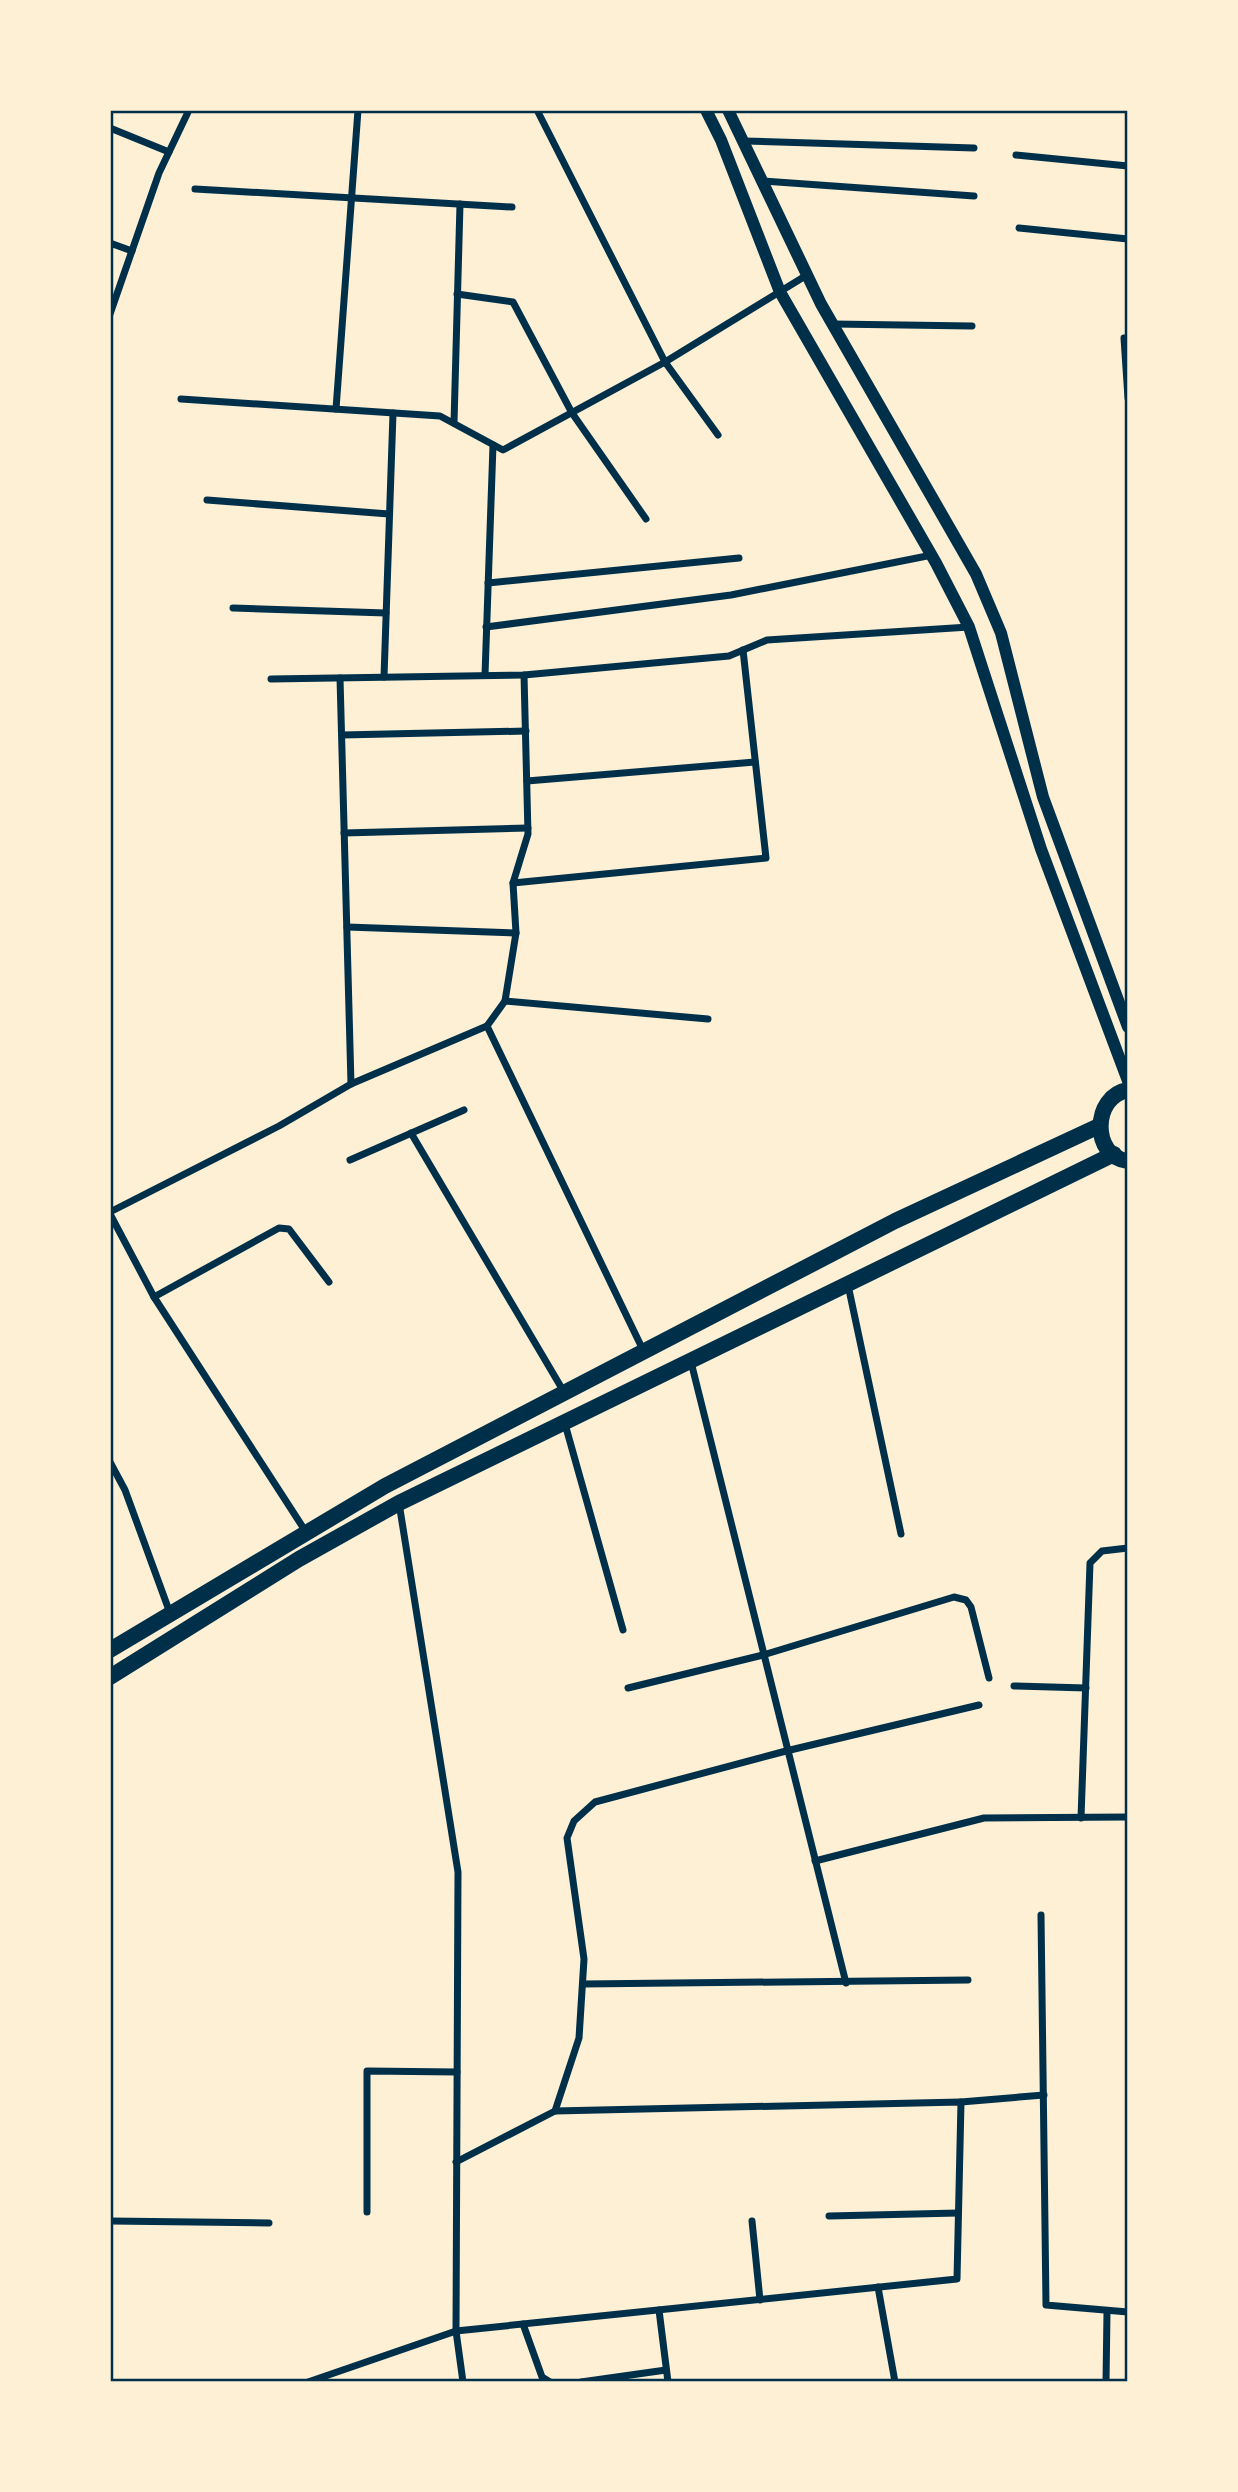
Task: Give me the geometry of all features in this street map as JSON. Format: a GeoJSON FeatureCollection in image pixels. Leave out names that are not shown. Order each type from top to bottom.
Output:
{"type":"FeatureCollection","features":[{"type":"Feature","properties":{"kind":"main road"},"geometry":{"type":"LineString","coordinates":[[110,1677],[299,1559],[399,1503],[848,1285],[1124,1160],[1105,1146],[1099,1126],[1105,1105],[1121,1091],[1128,1090]]}},
{"type":"Feature","properties":{"kind":"main road"},"geometry":{"type":"LineString","coordinates":[[110,1650],[385,1486],[895,1221],[1099,1126]]}},
{"type":"Feature","properties":{"kind":"street"},"geometry":{"type":"LineString","coordinates":[[110,313],[114,291],[169,152],[189,110]]}},
{"type":"Feature","properties":{"kind":"street"},"geometry":{"type":"LineString","coordinates":[[336,409],[358,110]]}},
{"type":"Feature","properties":{"kind":"street"},"geometry":{"type":"LineString","coordinates":[[537,110],[665,362],[718,435]]}},
{"type":"Feature","properties":{"kind":"street"},"geometry":{"type":"LineString","coordinates":[[706,110],[722,141],[780,292],[932,555],[969,627],[1041,849],[1128,1081]]}},
{"type":"Feature","properties":{"kind":"street"},"geometry":{"type":"LineString","coordinates":[[728,110],[832,324],[976,574],[993,613],[1043,797],[1128,1027]]}},
{"type":"Feature","properties":{"kind":"street"},"geometry":{"type":"LineString","coordinates":[[110,128],[169,152]]}},
{"type":"Feature","properties":{"kind":"street"},"geometry":{"type":"LineString","coordinates":[[744,141],[974,148]]}},
{"type":"Feature","properties":{"kind":"street"},"geometry":{"type":"LineString","coordinates":[[1016,155],[1128,166]]}},
{"type":"Feature","properties":{"kind":"street"},"geometry":{"type":"LineString","coordinates":[[762,181],[974,196]]}},
{"type":"Feature","properties":{"kind":"street"},"geometry":{"type":"LineString","coordinates":[[195,189],[512,206]]}},
{"type":"Feature","properties":{"kind":"street"},"geometry":{"type":"LineString","coordinates":[[454,423],[460,204]]}},
{"type":"Feature","properties":{"kind":"street"},"geometry":{"type":"LineString","coordinates":[[1019,228],[1128,239]]}},
{"type":"Feature","properties":{"kind":"street"},"geometry":{"type":"LineString","coordinates":[[110,243],[132,251]]}},
{"type":"Feature","properties":{"kind":"street"},"geometry":{"type":"LineString","coordinates":[[181,399],[440,416],[503,450],[665,362],[807,275]]}},
{"type":"Feature","properties":{"kind":"street"},"geometry":{"type":"LineString","coordinates":[[457,294],[513,302],[572,413],[646,519]]}},
{"type":"Feature","properties":{"kind":"street"},"geometry":{"type":"LineString","coordinates":[[832,324],[972,326]]}},
{"type":"Feature","properties":{"kind":"street"},"geometry":{"type":"LineString","coordinates":[[1124,338],[1128,398]]}},
{"type":"Feature","properties":{"kind":"street"},"geometry":{"type":"LineString","coordinates":[[384,677],[393,413]]}},
{"type":"Feature","properties":{"kind":"street"},"geometry":{"type":"LineString","coordinates":[[485,675],[493,445]]}},
{"type":"Feature","properties":{"kind":"street"},"geometry":{"type":"LineString","coordinates":[[207,500],[389,514]]}},
{"type":"Feature","properties":{"kind":"street"},"geometry":{"type":"LineString","coordinates":[[486,627],[731,595],[932,555]]}},
{"type":"Feature","properties":{"kind":"street"},"geometry":{"type":"LineString","coordinates":[[488,583],[739,558]]}},
{"type":"Feature","properties":{"kind":"street"},"geometry":{"type":"LineString","coordinates":[[233,608],[386,613]]}},
{"type":"Feature","properties":{"kind":"street"},"geometry":{"type":"LineString","coordinates":[[271,679],[524,674],[729,656],[767,640],[969,627]]}},
{"type":"Feature","properties":{"kind":"street"},"geometry":{"type":"LineString","coordinates":[[513,883],[766,858],[743,650]]}},
{"type":"Feature","properties":{"kind":"street"},"geometry":{"type":"LineString","coordinates":[[306,1533],[154,1297],[110,1213],[279,1126],[351,1084],[486,1026],[505,1001],[516,933],[513,883],[528,828],[524,674]]}},
{"type":"Feature","properties":{"kind":"street"},"geometry":{"type":"LineString","coordinates":[[340,678],[351,1084]]}},
{"type":"Feature","properties":{"kind":"street"},"geometry":{"type":"LineString","coordinates":[[342,735],[526,731]]}},
{"type":"Feature","properties":{"kind":"street"},"geometry":{"type":"LineString","coordinates":[[527,781],[755,762]]}},
{"type":"Feature","properties":{"kind":"street"},"geometry":{"type":"LineString","coordinates":[[345,833],[528,828]]}},
{"type":"Feature","properties":{"kind":"street"},"geometry":{"type":"LineString","coordinates":[[347,927],[516,933]]}},
{"type":"Feature","properties":{"kind":"street"},"geometry":{"type":"LineString","coordinates":[[505,1001],[708,1019]]}},
{"type":"Feature","properties":{"kind":"street"},"geometry":{"type":"LineString","coordinates":[[486,1026],[644,1353]]}},
{"type":"Feature","properties":{"kind":"street"},"geometry":{"type":"LineString","coordinates":[[349,1160],[464,1110]]}},
{"type":"Feature","properties":{"kind":"street"},"geometry":{"type":"LineString","coordinates":[[411,1133],[565,1393]]}},
{"type":"Feature","properties":{"kind":"street"},"geometry":{"type":"LineString","coordinates":[[154,1297],[270,1230],[279,1228],[289,1229],[329,1282]]}},
{"type":"Feature","properties":{"kind":"street"},"geometry":{"type":"LineString","coordinates":[[848,1285],[901,1534]]}},
{"type":"Feature","properties":{"kind":"street"},"geometry":{"type":"LineString","coordinates":[[691,1362],[846,1983]]}},
{"type":"Feature","properties":{"kind":"street"},"geometry":{"type":"LineString","coordinates":[[565,1424],[624,1630]]}},
{"type":"Feature","properties":{"kind":"street"},"geometry":{"type":"LineString","coordinates":[[110,1462],[124,1489],[171,1614]]}},
{"type":"Feature","properties":{"kind":"street"},"geometry":{"type":"LineString","coordinates":[[399,1503],[458,1872],[456,2331],[463,2382]]}},
{"type":"Feature","properties":{"kind":"street"},"geometry":{"type":"LineString","coordinates":[[1081,1818],[1090,1563],[1102,1551],[1128,1548]]}},
{"type":"Feature","properties":{"kind":"street"},"geometry":{"type":"LineString","coordinates":[[628,1688],[763,1655],[954,1597],[966,1600],[971,1607],[989,1678]]}},
{"type":"Feature","properties":{"kind":"street"},"geometry":{"type":"LineString","coordinates":[[1014,1686],[1086,1688]]}},
{"type":"Feature","properties":{"kind":"street"},"geometry":{"type":"LineString","coordinates":[[555,2111],[579,2038],[583,1984],[584,1959],[567,1838],[574,1821],[595,1802],[786,1751],[979,1705]]}},
{"type":"Feature","properties":{"kind":"street"},"geometry":{"type":"LineString","coordinates":[[815,1861],[984,1818],[1128,1816]]}},
{"type":"Feature","properties":{"kind":"street"},"geometry":{"type":"LineString","coordinates":[[1041,1915],[1046,2305],[1128,2312]]}},
{"type":"Feature","properties":{"kind":"street"},"geometry":{"type":"LineString","coordinates":[[583,1984],[968,1980]]}},
{"type":"Feature","properties":{"kind":"street"},"geometry":{"type":"LineString","coordinates":[[367,2212],[368,2071],[457,2072]]}},
{"type":"Feature","properties":{"kind":"street"},"geometry":{"type":"LineString","coordinates":[[456,2162],[555,2111],[961,2102],[1044,2095]]}},
{"type":"Feature","properties":{"kind":"street"},"geometry":{"type":"LineString","coordinates":[[308,2382],[456,2331],[957,2279],[961,2102]]}},
{"type":"Feature","properties":{"kind":"street"},"geometry":{"type":"LineString","coordinates":[[829,2216],[958,2213]]}},
{"type":"Feature","properties":{"kind":"street"},"geometry":{"type":"LineString","coordinates":[[110,2221],[269,2223]]}},
{"type":"Feature","properties":{"kind":"street"},"geometry":{"type":"LineString","coordinates":[[752,2221],[760,2300]]}},
{"type":"Feature","properties":{"kind":"street"},"geometry":{"type":"LineString","coordinates":[[878,2287],[895,2382]]}},
{"type":"Feature","properties":{"kind":"street"},"geometry":{"type":"LineString","coordinates":[[659,2310],[667,2382]]}},
{"type":"Feature","properties":{"kind":"street"},"geometry":{"type":"LineString","coordinates":[[1106,2382],[1107,2312]]}},
{"type":"Feature","properties":{"kind":"street"},"geometry":{"type":"LineString","coordinates":[[523,2324],[541,2377],[550,2382]]}},
{"type":"Feature","properties":{"kind":"street"},"geometry":{"type":"LineString","coordinates":[[581,2382],[666,2370]]}}]}
